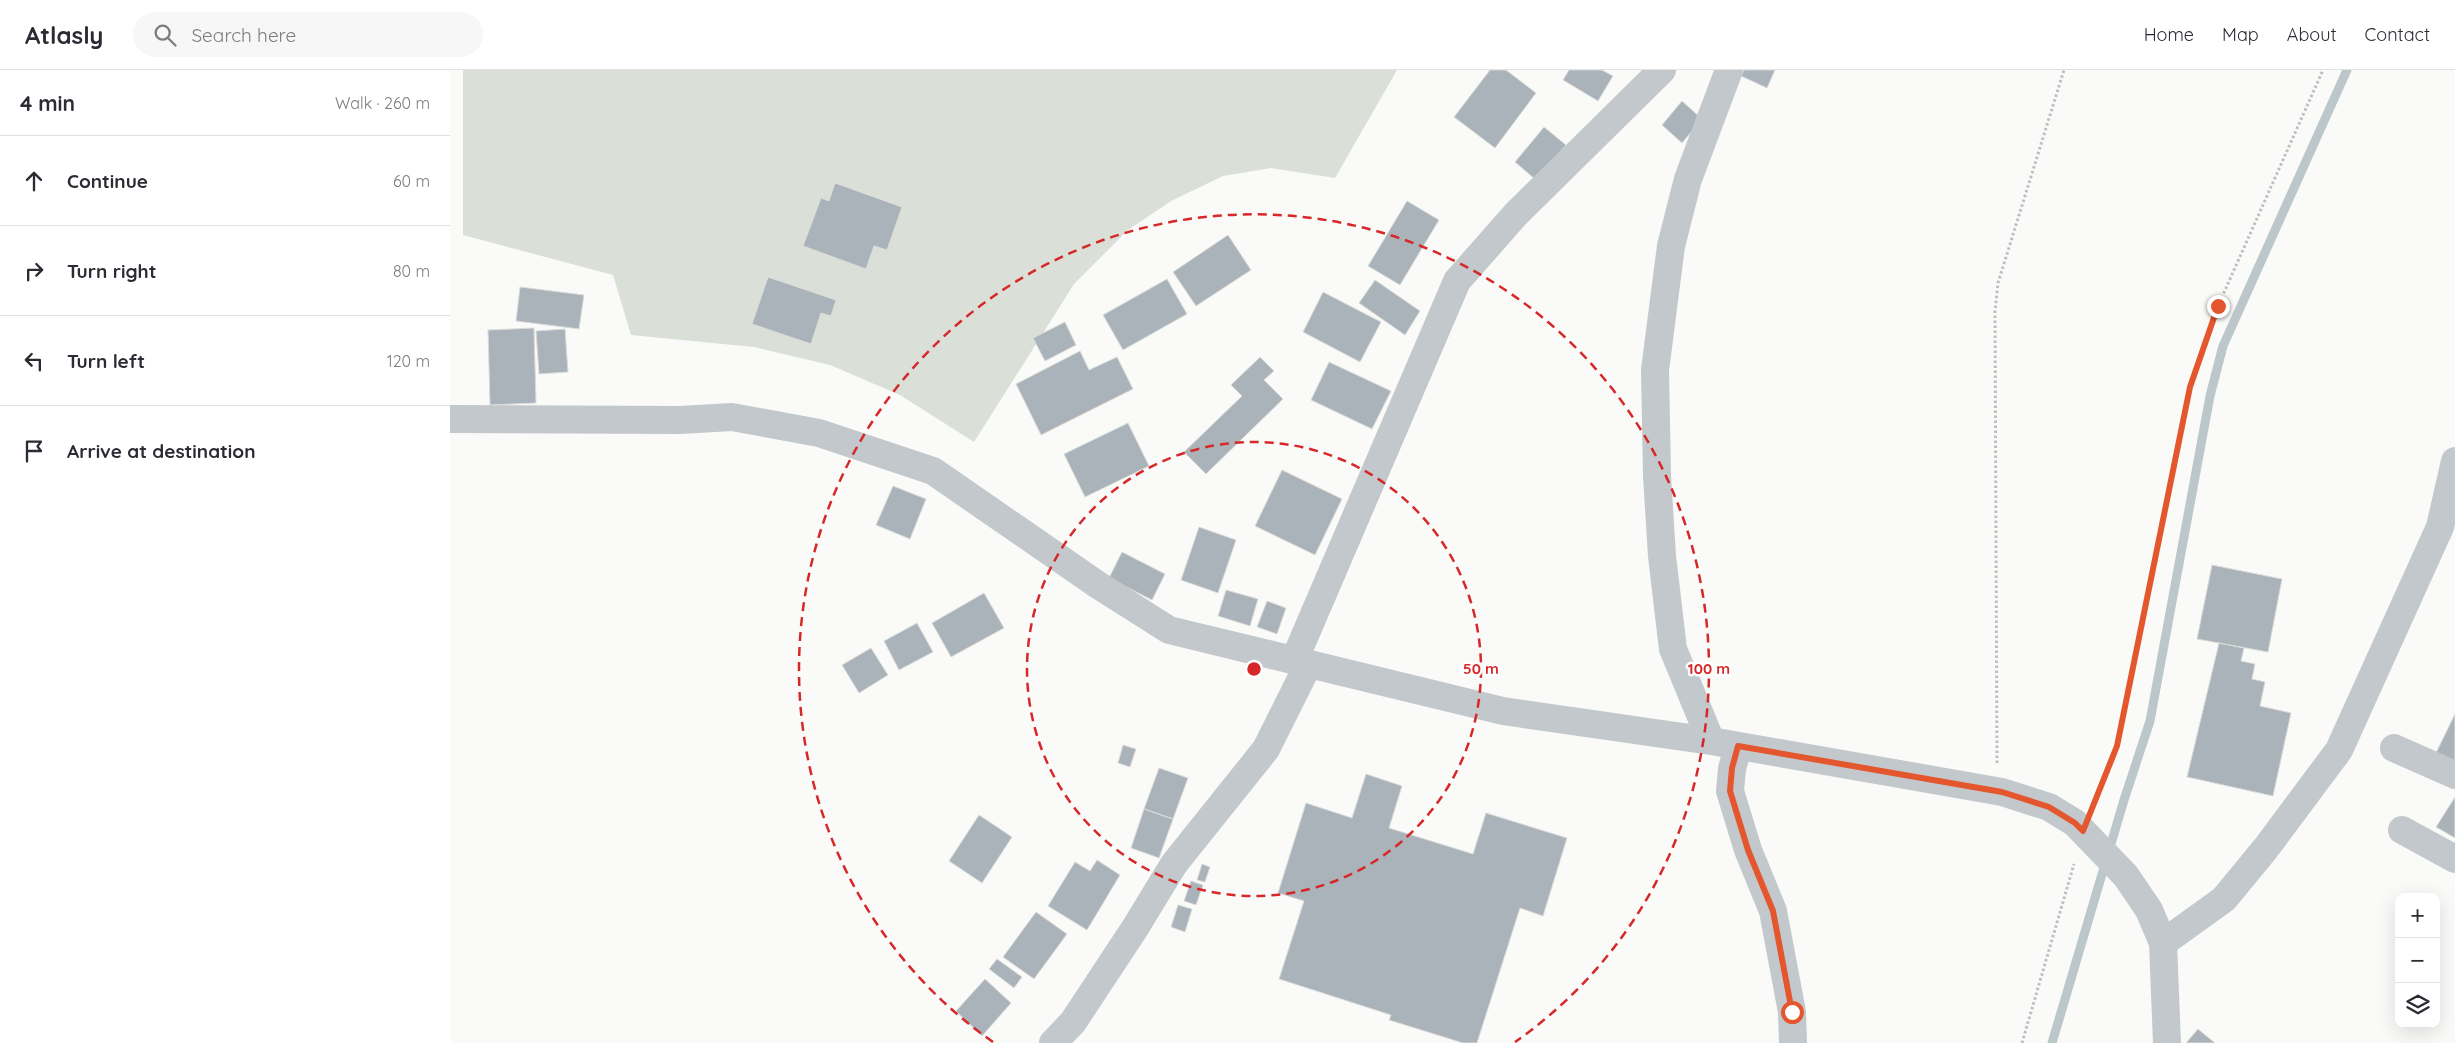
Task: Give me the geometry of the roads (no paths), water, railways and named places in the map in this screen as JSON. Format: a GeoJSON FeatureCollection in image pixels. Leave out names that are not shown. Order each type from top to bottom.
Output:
{"type":"FeatureCollection","features":[{"type":"Feature","properties":{"kind":"street"},"geometry":{"type":"LineString","coordinates":[[1053,1043],[1073,1022],[1135,928],[1174,864],[1266,749],[1457,281],[1516,214],[1662,70]]}},
{"type":"Feature","properties":{"kind":"street"},"geometry":{"type":"LineString","coordinates":[[1711,741],[1673,649],[1662,556],[1657,476],[1655,370],[1673,236],[1688,178],[1729,70]]}},
{"type":"Feature","properties":{"kind":"street"},"geometry":{"type":"LineString","coordinates":[[450,419],[680,420],[732,416],[819,433],[932,471],[1098,585],[1169,630],[1503,711],[1711,741],[1994,791],[2049,807],[2075,823],[2087,835],[2126,876],[2150,910],[2163,943],[2167,1043]]}},
{"type":"Feature","properties":{"kind":"street"},"geometry":{"type":"LineString","coordinates":[[2163,943],[2224,899],[2266,848],[2339,750],[2440,528],[2455,461]]}},
{"type":"Feature","properties":{"kind":"street"},"geometry":{"type":"LineString","coordinates":[[1738,746],[1732,768],[1730,791],[1748,850],[1773,911],[1792,1012],[1793,1043]]}},
{"type":"Feature","properties":{"kind":"street"},"geometry":{"type":"LineString","coordinates":[[2394,748],[2455,775]]}},
{"type":"Feature","properties":{"kind":"street"},"geometry":{"type":"LineString","coordinates":[[2402,830],[2455,859]]}},
{"type":"Feature","properties":{"kind":"waterway"},"geometry":{"type":"LineString","coordinates":[[2052,1043],[2124,800],[2150,721],[2210,396],[2223,346],[2347,70]]}}]}
